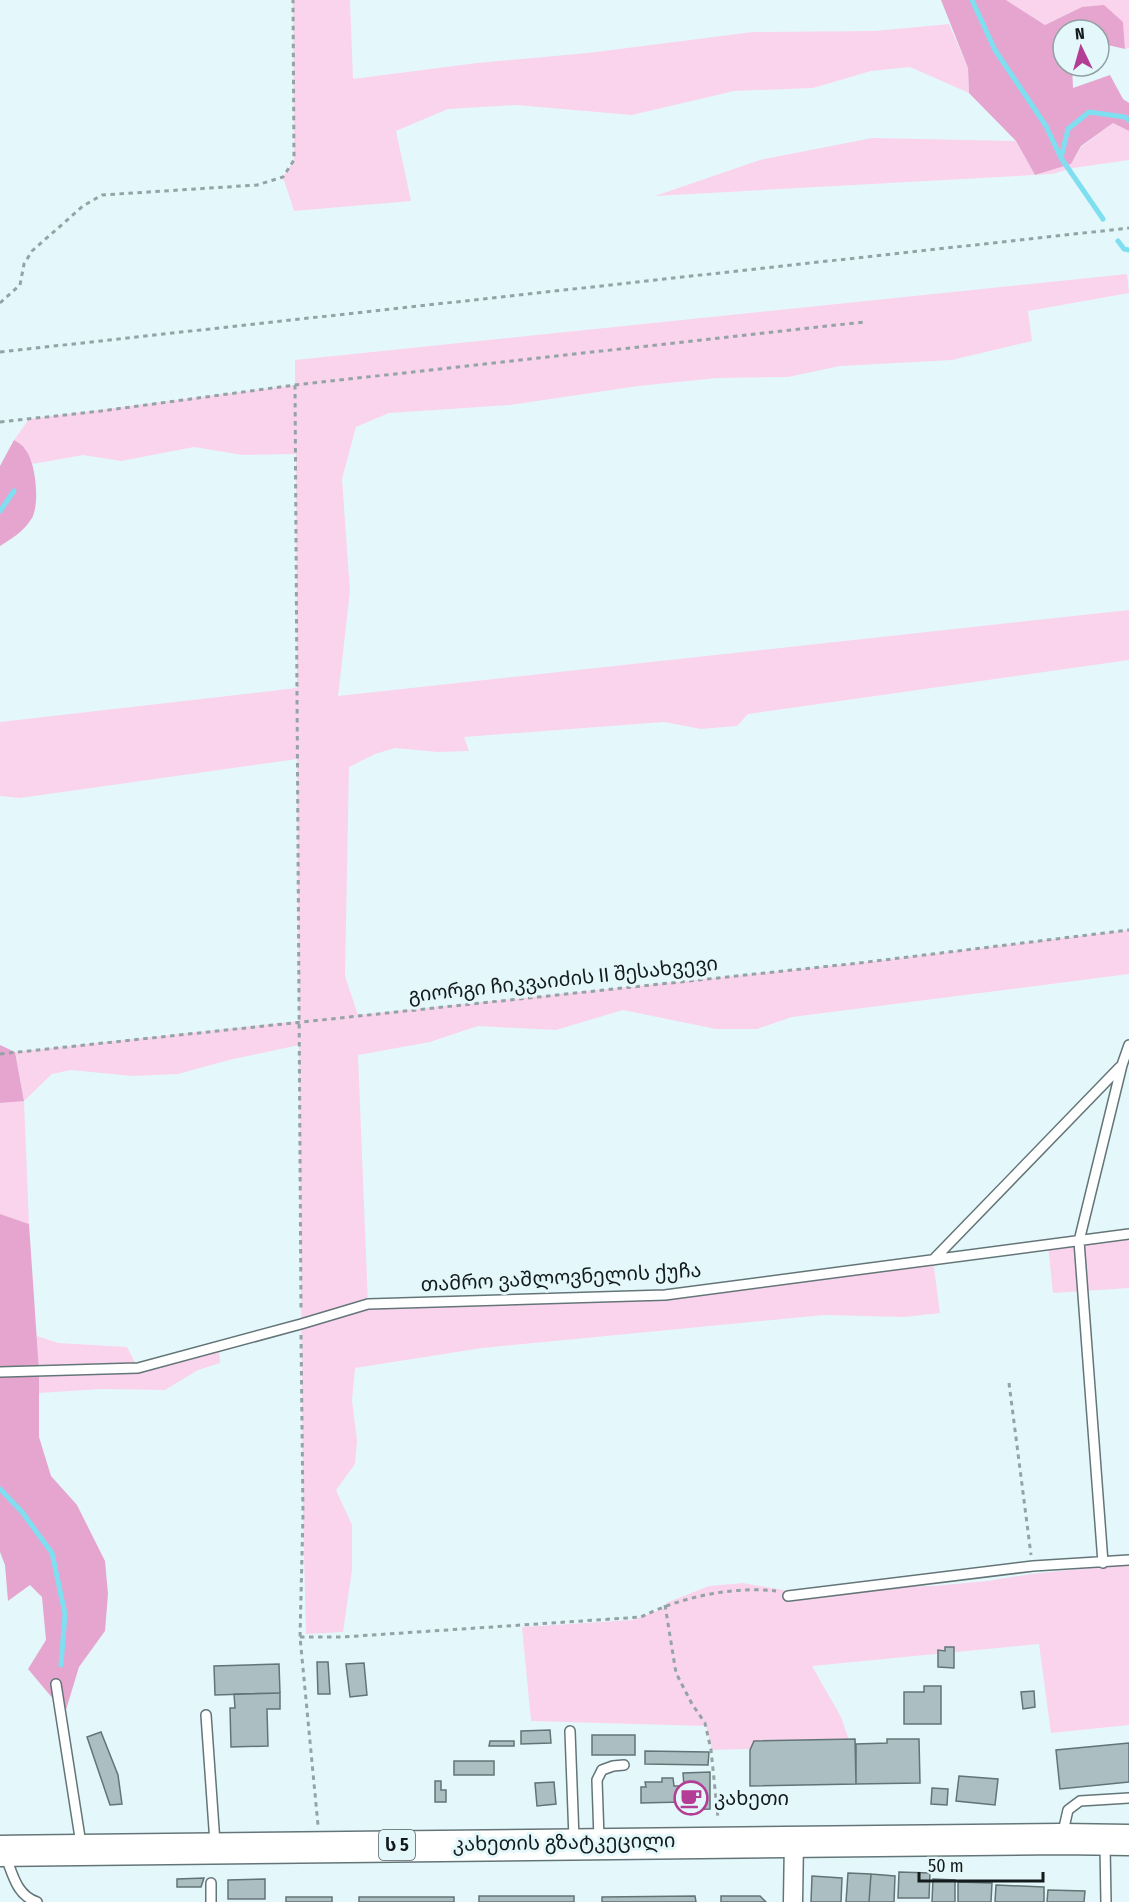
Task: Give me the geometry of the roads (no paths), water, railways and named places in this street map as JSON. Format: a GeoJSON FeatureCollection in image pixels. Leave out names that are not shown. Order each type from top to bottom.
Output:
{"type":"FeatureCollection","features":[{"type":"Feature","properties":{"kind":"highway","name":"კახეთის გზატკეცილი"},"geometry":{"type":"LineString","coordinates":[[1,1850],[719,1840],[1117,1840]]}},
{"type":"Feature","properties":{"kind":"street"},"geometry":{"type":"LineString","coordinates":[[793,1902],[794,1840]]}},
{"type":"Feature","properties":{"kind":"lane"},"geometry":{"type":"LineString","coordinates":[[1103,1563],[1079,1241],[1122,1065],[1129,1045]]}},
{"type":"Feature","properties":{"kind":"lane"},"geometry":{"type":"LineString","coordinates":[[933,1260],[1122,1065]]}},
{"type":"Feature","properties":{"kind":"lane","name":"თამრო ვაშლოვნელის ქუჩა"},"geometry":{"type":"LineString","coordinates":[[0,1372],[138,1368],[368,1304],[665,1295],[1129,1234]]}},
{"type":"Feature","properties":{"kind":"lane"},"geometry":{"type":"LineString","coordinates":[[788,1596],[1033,1566],[1129,1560]]}},
{"type":"Feature","properties":{"kind":"lane"},"geometry":{"type":"LineString","coordinates":[[56,1684],[81,1850]]}},
{"type":"Feature","properties":{"kind":"lane"},"geometry":{"type":"LineString","coordinates":[[206,1715],[216,1848]]}},
{"type":"Feature","properties":{"kind":"lane"},"geometry":{"type":"LineString","coordinates":[[570,1731],[587,1842]]}},
{"type":"Feature","properties":{"kind":"lane"},"geometry":{"type":"LineString","coordinates":[[587,1842],[597,1780],[602,1770],[613,1766],[624,1766]]}},
{"type":"Feature","properties":{"kind":"lane"},"geometry":{"type":"LineString","coordinates":[[1061,1839],[1068,1810],[1080,1801],[1129,1798]]}},
{"type":"Feature","properties":{"kind":"lane"},"geometry":{"type":"LineString","coordinates":[[1106,1902],[1117,1840]]}},
{"type":"Feature","properties":{"kind":"lane"},"geometry":{"type":"LineString","coordinates":[[1,1850],[19,1891],[27,1899],[37,1902]]}},
{"type":"Feature","properties":{"kind":"lane"},"geometry":{"type":"LineString","coordinates":[[211,1883],[212,1902]]}},
{"type":"Feature","properties":{"kind":"waterway"},"geometry":{"type":"LineString","coordinates":[[972,0],[995,50],[1046,126],[1061,158],[1103,219]]}},
{"type":"Feature","properties":{"kind":"waterway"},"geometry":{"type":"LineString","coordinates":[[1061,158],[1068,129],[1089,112],[1125,117],[1129,120]]}},
{"type":"Feature","properties":{"kind":"waterway"},"geometry":{"type":"LineString","coordinates":[[1118,241],[1124,249],[1129,250]]}},
{"type":"Feature","properties":{"kind":"waterway"},"geometry":{"type":"LineString","coordinates":[[0,511],[14,491]]}},
{"type":"Feature","properties":{"kind":"waterway"},"geometry":{"type":"LineString","coordinates":[[0,1489],[22,1512],[52,1553],[65,1614],[61,1665]]}},
{"type":"Feature","properties":{"kind":"place","name":"კახეთი"},"geometry":{"type":"Point","coordinates":[691,1798]}}]}
